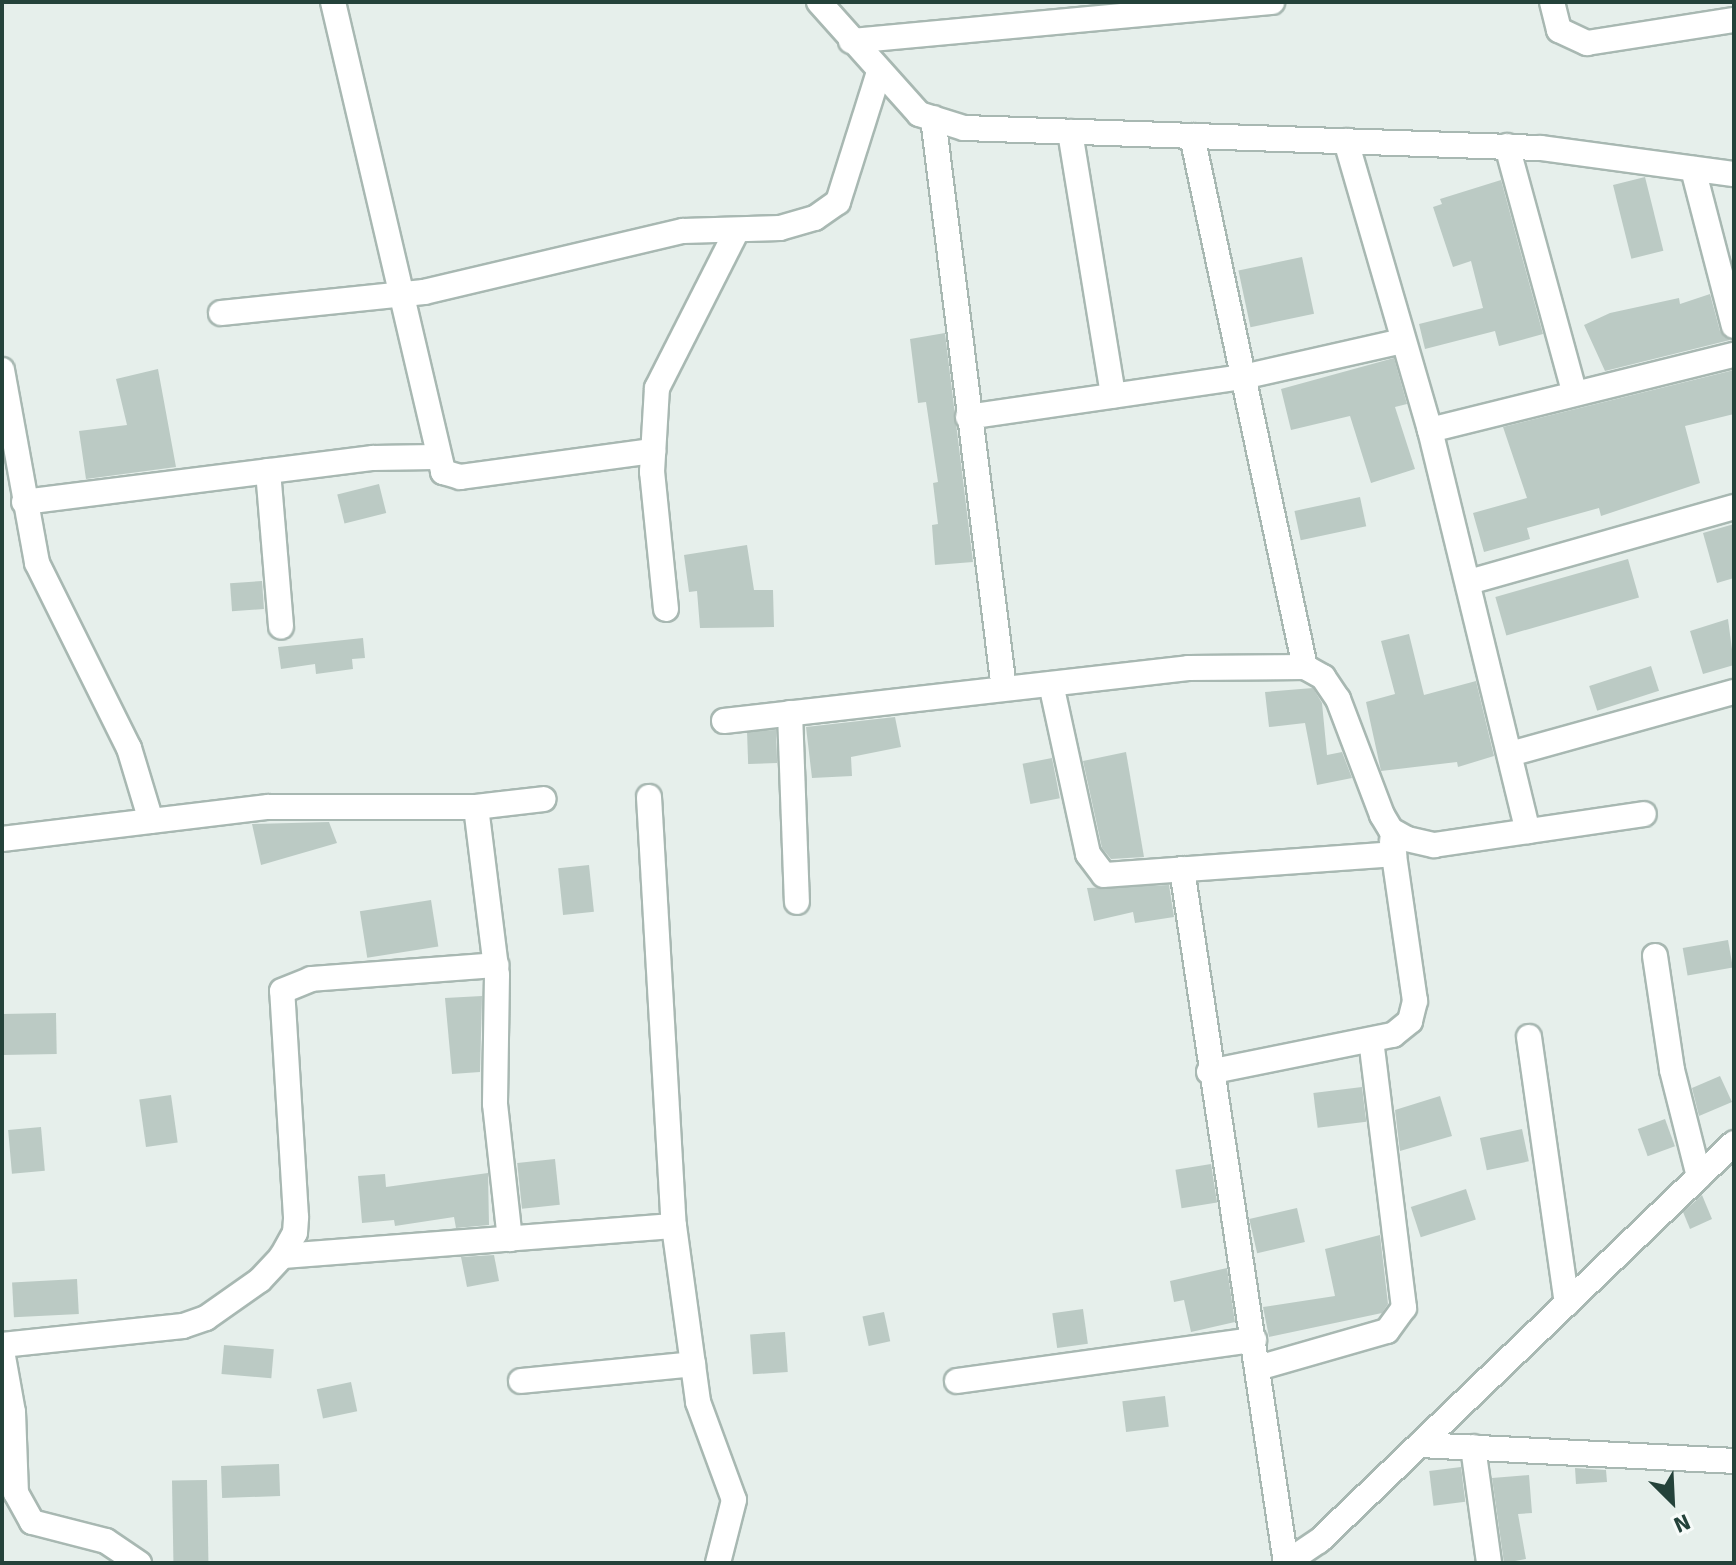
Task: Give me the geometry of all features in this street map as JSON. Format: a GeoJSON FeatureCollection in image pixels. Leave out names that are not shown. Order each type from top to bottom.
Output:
{"type":"FeatureCollection","features":[{"type":"Feature","properties":{"kind":"street"},"geometry":{"type":"LineString","coordinates":[[333,2],[435,457],[443,472],[460,477],[653,451]]}},
{"type":"Feature","properties":{"kind":"street"},"geometry":{"type":"LineString","coordinates":[[819,2],[919,114],[964,128],[1507,146],[1734,174]]}},
{"type":"Feature","properties":{"kind":"street"},"geometry":{"type":"LineString","coordinates":[[851,41],[1272,2]]}},
{"type":"Feature","properties":{"kind":"street"},"geometry":{"type":"LineString","coordinates":[[1552,2],[1559,30],[1587,43],[1734,20]]}},
{"type":"Feature","properties":{"kind":"street"},"geometry":{"type":"LineString","coordinates":[[221,313],[398,295],[683,231],[713,226],[736,232],[780,228],[815,218],[838,202],[879,72]]}},
{"type":"Feature","properties":{"kind":"street"},"geometry":{"type":"LineString","coordinates":[[933,118],[1004,689]]}},
{"type":"Feature","properties":{"kind":"street"},"geometry":{"type":"LineString","coordinates":[[1070,132],[1113,396]]}},
{"type":"Feature","properties":{"kind":"street"},"geometry":{"type":"LineString","coordinates":[[1192,136],[1305,667]]}},
{"type":"Feature","properties":{"kind":"street"},"geometry":{"type":"LineString","coordinates":[[1346,141],[1430,430],[1528,831]]}},
{"type":"Feature","properties":{"kind":"street"},"geometry":{"type":"LineString","coordinates":[[1507,146],[1574,391]]}},
{"type":"Feature","properties":{"kind":"street"},"geometry":{"type":"LineString","coordinates":[[1693,169],[1734,326]]}},
{"type":"Feature","properties":{"kind":"street"},"geometry":{"type":"LineString","coordinates":[[666,609],[653,451],[657,388],[736,232]]}},
{"type":"Feature","properties":{"kind":"street"},"geometry":{"type":"LineString","coordinates":[[968,417],[1243,377],[1403,341]]}},
{"type":"Feature","properties":{"kind":"street"},"geometry":{"type":"LineString","coordinates":[[1430,430],[1574,391],[1734,355]]}},
{"type":"Feature","properties":{"kind":"street"},"geometry":{"type":"LineString","coordinates":[[2,370],[37,563],[129,748],[151,821]]}},
{"type":"Feature","properties":{"kind":"street"},"geometry":{"type":"LineString","coordinates":[[24,502],[373,458],[435,457]]}},
{"type":"Feature","properties":{"kind":"street"},"geometry":{"type":"LineString","coordinates":[[268,471],[281,626]]}},
{"type":"Feature","properties":{"kind":"street"},"geometry":{"type":"LineString","coordinates":[[1469,582],[1734,507]]}},
{"type":"Feature","properties":{"kind":"street"},"geometry":{"type":"LineString","coordinates":[[724,721],[1188,668],[1305,667],[1323,677],[1338,699],[1393,842],[1415,1001],[1410,1021],[1393,1035],[1209,1072]]}},
{"type":"Feature","properties":{"kind":"street"},"geometry":{"type":"LineString","coordinates":[[1051,684],[1088,854],[1097,871],[1182,869],[1393,842],[1434,845],[1644,814]]}},
{"type":"Feature","properties":{"kind":"street"},"geometry":{"type":"LineString","coordinates":[[1510,754],[1734,692]]}},
{"type":"Feature","properties":{"kind":"street"},"geometry":{"type":"LineString","coordinates":[[790,713],[797,902]]}},
{"type":"Feature","properties":{"kind":"street"},"geometry":{"type":"LineString","coordinates":[[649,797],[674,1226],[693,1364],[709,1443],[734,1500],[718,1563]]}},
{"type":"Feature","properties":{"kind":"street"},"geometry":{"type":"LineString","coordinates":[[2,839],[268,807],[476,807],[544,799]]}},
{"type":"Feature","properties":{"kind":"street"},"geometry":{"type":"LineString","coordinates":[[476,807],[496,965],[495,1104],[510,1239]]}},
{"type":"Feature","properties":{"kind":"street"},"geometry":{"type":"LineString","coordinates":[[1182,869],[1209,1072],[1254,1340],[1286,1563],[1319,1541],[1734,1143]]}},
{"type":"Feature","properties":{"kind":"street"},"geometry":{"type":"LineString","coordinates":[[1655,956],[1672,1070],[1699,1177]]}},
{"type":"Feature","properties":{"kind":"street"},"geometry":{"type":"LineString","coordinates":[[139,1563],[106,1541],[32,1522],[16,1493],[13,1412],[2,1348],[183,1326],[206,1318],[260,1280],[282,1256],[295,1233],[296,1217],[282,991],[311,979],[496,965]]}},
{"type":"Feature","properties":{"kind":"street"},"geometry":{"type":"LineString","coordinates":[[1529,1037],[1567,1303]]}},
{"type":"Feature","properties":{"kind":"street"},"geometry":{"type":"LineString","coordinates":[[1258,1368],[1387,1331],[1404,1308],[1371,1040]]}},
{"type":"Feature","properties":{"kind":"street"},"geometry":{"type":"LineString","coordinates":[[282,1256],[674,1226]]}},
{"type":"Feature","properties":{"kind":"street"},"geometry":{"type":"LineString","coordinates":[[957,1381],[1254,1340]]}},
{"type":"Feature","properties":{"kind":"street"},"geometry":{"type":"LineString","coordinates":[[521,1381],[693,1364]]}},
{"type":"Feature","properties":{"kind":"street"},"geometry":{"type":"LineString","coordinates":[[1420,1445],[1734,1461]]}},
{"type":"Feature","properties":{"kind":"street"},"geometry":{"type":"LineString","coordinates":[[1473,1447],[1489,1563]]}},
{"type":"Feature","properties":{"kind":"building"},"geometry":{"type":"Polygon","coordinates":[[[1645,177],[1663,251],[1631,259],[1613,185],[1645,177]]]}},
{"type":"Feature","properties":{"kind":"building"},"geometry":{"type":"Polygon","coordinates":[[[1501,180],[1543,334],[1499,346],[1495,331],[1425,349],[1419,324],[1483,308],[1471,261],[1453,267],[1433,207],[1442,204],[1440,199],[1501,180]]]}},
{"type":"Feature","properties":{"kind":"building"},"geometry":{"type":"Polygon","coordinates":[[[1302,257],[1314,314],[1250,327],[1238,271],[1302,257]]]}},
{"type":"Feature","properties":{"kind":"building"},"geometry":{"type":"Polygon","coordinates":[[[1710,294],[1720,331],[1730,340],[1605,371],[1584,325],[1610,313],[1679,298],[1680,304],[1710,294]]]}},
{"type":"Feature","properties":{"kind":"building"},"geometry":{"type":"Polygon","coordinates":[[[945,333],[973,562],[935,565],[932,525],[938,524],[933,483],[938,482],[926,402],[918,403],[910,339],[945,333]]]}},
{"type":"Feature","properties":{"kind":"building"},"geometry":{"type":"Polygon","coordinates":[[[1394,358],[1407,404],[1395,407],[1415,469],[1371,483],[1350,416],[1291,430],[1281,389],[1394,358]]]}},
{"type":"Feature","properties":{"kind":"building"},"geometry":{"type":"Polygon","coordinates":[[[158,369],[176,467],[86,479],[79,431],[127,425],[116,379],[158,369]]]}},
{"type":"Feature","properties":{"kind":"building"},"geometry":{"type":"Polygon","coordinates":[[[1734,370],[1734,414],[1685,426],[1700,483],[1601,516],[1599,508],[1527,528],[1530,539],[1484,552],[1473,513],[1527,498],[1503,427],[1734,370]]]}},
{"type":"Feature","properties":{"kind":"building"},"geometry":{"type":"Polygon","coordinates":[[[379,484],[386,513],[345,524],[337,494],[379,484]]]}},
{"type":"Feature","properties":{"kind":"building"},"geometry":{"type":"Polygon","coordinates":[[[1360,497],[1366,526],[1301,540],[1294,511],[1360,497]]]}},
{"type":"Feature","properties":{"kind":"building"},"geometry":{"type":"Polygon","coordinates":[[[1734,524],[1734,578],[1717,583],[1703,533],[1734,524]]]}},
{"type":"Feature","properties":{"kind":"building"},"geometry":{"type":"Polygon","coordinates":[[[747,545],[754,590],[773,590],[774,627],[700,628],[697,591],[689,592],[684,555],[747,545]]]}},
{"type":"Feature","properties":{"kind":"building"},"geometry":{"type":"Polygon","coordinates":[[[1628,559],[1639,597],[1506,635],[1495,597],[1628,559]]]}},
{"type":"Feature","properties":{"kind":"building"},"geometry":{"type":"Polygon","coordinates":[[[262,581],[264,609],[232,611],[230,583],[262,581]]]}},
{"type":"Feature","properties":{"kind":"building"},"geometry":{"type":"Polygon","coordinates":[[[1728,619],[1734,665],[1703,674],[1690,631],[1728,619]]]}},
{"type":"Feature","properties":{"kind":"building"},"geometry":{"type":"Polygon","coordinates":[[[1409,634],[1424,695],[1476,681],[1494,756],[1458,767],[1457,762],[1381,771],[1366,702],[1395,694],[1381,641],[1409,634]]]}},
{"type":"Feature","properties":{"kind":"building"},"geometry":{"type":"Polygon","coordinates":[[[363,638],[365,658],[352,659],[353,669],[316,674],[315,664],[281,669],[278,647],[363,638]]]}},
{"type":"Feature","properties":{"kind":"building"},"geometry":{"type":"Polygon","coordinates":[[[1651,666],[1659,691],[1597,711],[1589,686],[1651,666]]]}},
{"type":"Feature","properties":{"kind":"building"},"geometry":{"type":"Polygon","coordinates":[[[1313,688],[1322,703],[1327,755],[1342,752],[1352,778],[1317,785],[1305,723],[1269,727],[1265,692],[1313,688]]]}},
{"type":"Feature","properties":{"kind":"building"},"geometry":{"type":"Polygon","coordinates":[[[895,717],[901,747],[851,757],[852,776],[812,778],[806,727],[895,717]]]}},
{"type":"Feature","properties":{"kind":"building"},"geometry":{"type":"Polygon","coordinates":[[[776,730],[777,763],[748,764],[747,731],[776,730]]]}},
{"type":"Feature","properties":{"kind":"building"},"geometry":{"type":"Polygon","coordinates":[[[1126,752],[1144,857],[1111,859],[1102,848],[1083,761],[1126,752]]]}},
{"type":"Feature","properties":{"kind":"building"},"geometry":{"type":"Polygon","coordinates":[[[1052,758],[1060,798],[1030,804],[1023,764],[1052,758]]]}},
{"type":"Feature","properties":{"kind":"building"},"geometry":{"type":"Polygon","coordinates":[[[329,822],[337,843],[261,865],[252,824],[329,822]]]}},
{"type":"Feature","properties":{"kind":"building"},"geometry":{"type":"Polygon","coordinates":[[[589,865],[594,912],[563,915],[558,868],[589,865]]]}},
{"type":"Feature","properties":{"kind":"building"},"geometry":{"type":"Polygon","coordinates":[[[1169,885],[1174,917],[1135,923],[1133,912],[1094,921],[1087,888],[1169,885]]]}},
{"type":"Feature","properties":{"kind":"building"},"geometry":{"type":"Polygon","coordinates":[[[431,900],[438,946],[367,958],[360,911],[431,900]]]}},
{"type":"Feature","properties":{"kind":"building"},"geometry":{"type":"Polygon","coordinates":[[[1728,940],[1733,968],[1688,976],[1683,948],[1728,940]]]}},
{"type":"Feature","properties":{"kind":"building"},"geometry":{"type":"Polygon","coordinates":[[[482,996],[480,1072],[452,1074],[445,998],[482,996]]]}},
{"type":"Feature","properties":{"kind":"building"},"geometry":{"type":"Polygon","coordinates":[[[56,1013],[57,1054],[3,1055],[2,1014],[56,1013]]]}},
{"type":"Feature","properties":{"kind":"building"},"geometry":{"type":"Polygon","coordinates":[[[1720,1076],[1732,1102],[1699,1116],[1692,1088],[1720,1076]]]}},
{"type":"Feature","properties":{"kind":"building"},"geometry":{"type":"Polygon","coordinates":[[[1362,1087],[1366,1122],[1318,1128],[1313,1093],[1362,1087]]]}},
{"type":"Feature","properties":{"kind":"building"},"geometry":{"type":"Polygon","coordinates":[[[171,1095],[178,1143],[146,1147],[139,1099],[171,1095]]]}},
{"type":"Feature","properties":{"kind":"building"},"geometry":{"type":"Polygon","coordinates":[[[1440,1096],[1452,1136],[1400,1151],[1395,1110],[1440,1096]]]}},
{"type":"Feature","properties":{"kind":"building"},"geometry":{"type":"Polygon","coordinates":[[[1665,1119],[1675,1146],[1648,1156],[1638,1129],[1665,1119]]]}},
{"type":"Feature","properties":{"kind":"building"},"geometry":{"type":"Polygon","coordinates":[[[41,1127],[45,1171],[12,1174],[8,1130],[41,1127]]]}},
{"type":"Feature","properties":{"kind":"building"},"geometry":{"type":"Polygon","coordinates":[[[1522,1129],[1529,1161],[1487,1170],[1480,1138],[1522,1129]]]}},
{"type":"Feature","properties":{"kind":"building"},"geometry":{"type":"Polygon","coordinates":[[[555,1159],[560,1205],[522,1209],[517,1163],[555,1159]]]}},
{"type":"Feature","properties":{"kind":"building"},"geometry":{"type":"Polygon","coordinates":[[[1211,1164],[1217,1203],[1182,1208],[1175,1170],[1211,1164]]]}},
{"type":"Feature","properties":{"kind":"building"},"geometry":{"type":"Polygon","coordinates":[[[488,1173],[489,1225],[456,1228],[454,1217],[395,1226],[394,1220],[362,1223],[358,1176],[385,1174],[386,1187],[488,1173]]]}},
{"type":"Feature","properties":{"kind":"building"},"geometry":{"type":"Polygon","coordinates":[[[1466,1189],[1476,1219],[1421,1237],[1411,1207],[1466,1189]]]}},
{"type":"Feature","properties":{"kind":"building"},"geometry":{"type":"Polygon","coordinates":[[[1702,1195],[1712,1219],[1690,1229],[1683,1212],[1702,1195]]]}},
{"type":"Feature","properties":{"kind":"building"},"geometry":{"type":"Polygon","coordinates":[[[1297,1208],[1305,1242],[1257,1253],[1249,1219],[1297,1208]]]}},
{"type":"Feature","properties":{"kind":"building"},"geometry":{"type":"Polygon","coordinates":[[[1380,1235],[1388,1304],[1382,1313],[1269,1337],[1263,1307],[1335,1296],[1325,1249],[1380,1235]]]}},
{"type":"Feature","properties":{"kind":"building"},"geometry":{"type":"Polygon","coordinates":[[[494,1255],[499,1281],[467,1287],[461,1257],[494,1255]]]}},
{"type":"Feature","properties":{"kind":"building"},"geometry":{"type":"Polygon","coordinates":[[[1227,1268],[1235,1322],[1191,1332],[1184,1300],[1174,1302],[1170,1281],[1227,1268]]]}},
{"type":"Feature","properties":{"kind":"building"},"geometry":{"type":"Polygon","coordinates":[[[77,1279],[79,1314],[14,1317],[12,1282],[77,1279]]]}},
{"type":"Feature","properties":{"kind":"building"},"geometry":{"type":"Polygon","coordinates":[[[1083,1309],[1088,1344],[1057,1348],[1052,1313],[1083,1309]]]}},
{"type":"Feature","properties":{"kind":"building"},"geometry":{"type":"Polygon","coordinates":[[[884,1312],[890,1341],[869,1346],[862,1317],[884,1312]]]}},
{"type":"Feature","properties":{"kind":"building"},"geometry":{"type":"Polygon","coordinates":[[[785,1332],[788,1372],[753,1374],[750,1334],[785,1332]]]}},
{"type":"Feature","properties":{"kind":"building"},"geometry":{"type":"Polygon","coordinates":[[[224,1345],[274,1349],[271,1378],[221,1374],[224,1345]]]}},
{"type":"Feature","properties":{"kind":"building"},"geometry":{"type":"Polygon","coordinates":[[[351,1382],[357,1411],[323,1419],[317,1389],[351,1382]]]}},
{"type":"Feature","properties":{"kind":"building"},"geometry":{"type":"Polygon","coordinates":[[[1165,1396],[1169,1427],[1126,1432],[1122,1401],[1165,1396]]]}},
{"type":"Feature","properties":{"kind":"building"},"geometry":{"type":"Polygon","coordinates":[[[279,1464],[280,1496],[222,1498],[221,1466],[279,1464]]]}},
{"type":"Feature","properties":{"kind":"building"},"geometry":{"type":"Polygon","coordinates":[[[1461,1467],[1465,1502],[1434,1506],[1429,1471],[1461,1467]]]}},
{"type":"Feature","properties":{"kind":"building"},"geometry":{"type":"Polygon","coordinates":[[[1575,1468],[1606,1470],[1607,1482],[1576,1484],[1575,1468]]]}},
{"type":"Feature","properties":{"kind":"building"},"geometry":{"type":"Polygon","coordinates":[[[1529,1475],[1532,1513],[1518,1514],[1526,1559],[1504,1563],[1492,1478],[1529,1475]]]}},
{"type":"Feature","properties":{"kind":"building"},"geometry":{"type":"Polygon","coordinates":[[[207,1480],[208,1563],[173,1563],[172,1481],[207,1480]]]}}]}
